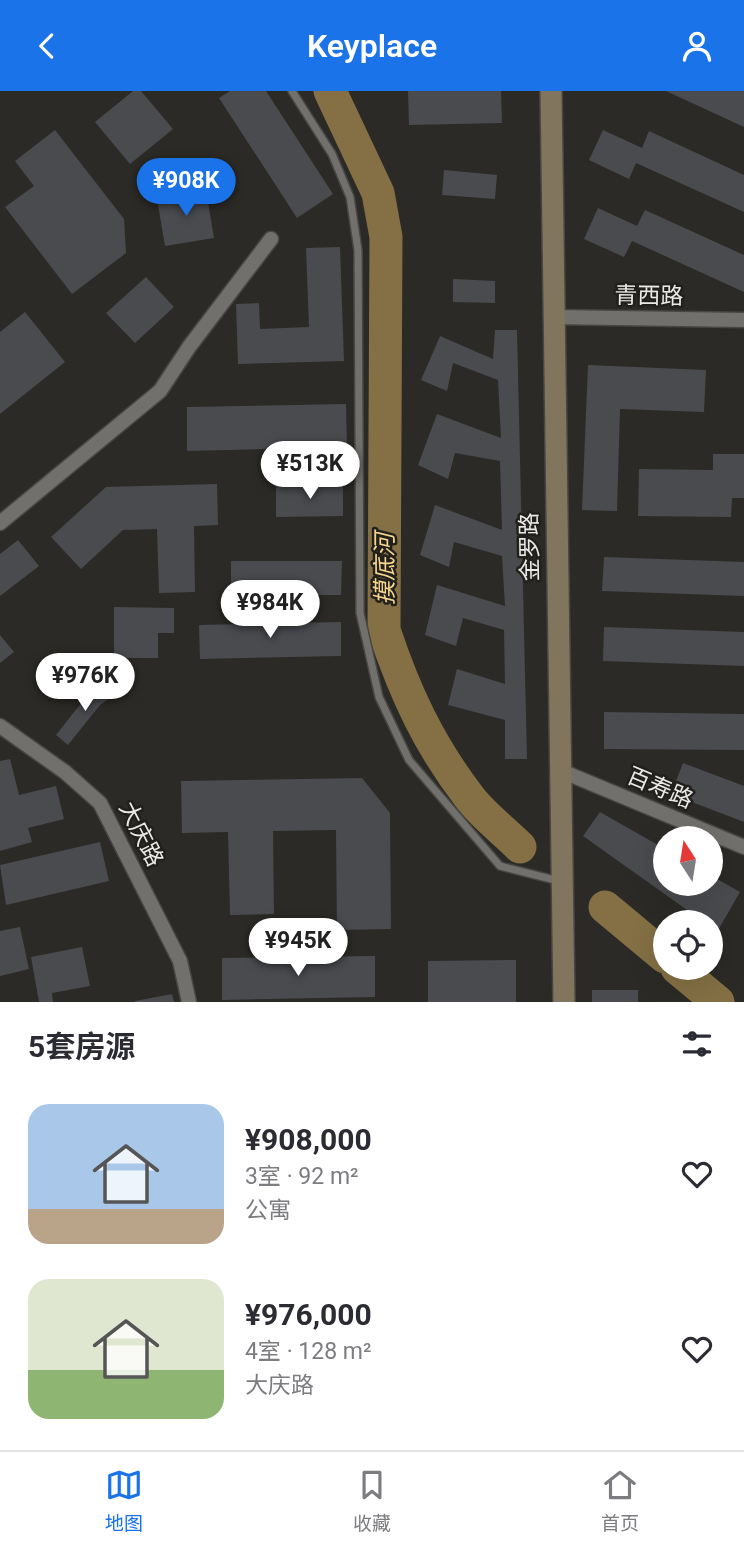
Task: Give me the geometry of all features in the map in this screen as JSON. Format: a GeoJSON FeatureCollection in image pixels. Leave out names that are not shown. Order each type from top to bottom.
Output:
{"type":"FeatureCollection","features":[{"type":"Feature","properties":{"kind":"street","name":"金罗路"},"geometry":{"type":"LineString","coordinates":[[551,91],[564,1002]]}},
{"type":"Feature","properties":{"kind":"street"},"geometry":{"type":"LineString","coordinates":[[0,523],[160,391],[271,239]]}},
{"type":"Feature","properties":{"kind":"street","name":"青西路"},"geometry":{"type":"LineString","coordinates":[[553,317],[744,320]]}},
{"type":"Feature","properties":{"kind":"street","name":"大庆路"},"geometry":{"type":"LineString","coordinates":[[0,726],[65,772],[100,803],[180,961],[189,1002]]}},
{"type":"Feature","properties":{"kind":"street","name":"百寿路"},"geometry":{"type":"LineString","coordinates":[[559,770],[744,847]]}},
{"type":"Feature","properties":{"kind":"lane"},"geometry":{"type":"LineString","coordinates":[[292,91],[332,154],[345,186],[358,250],[360,613],[379,697],[409,761],[500,866],[563,882]]}},
{"type":"Feature","properties":{"kind":"building"},"geometry":{"type":"Polygon","coordinates":[[[133,91],[141,91],[173,129],[130,164],[95,122],[133,91]]]}},
{"type":"Feature","properties":{"kind":"building"},"geometry":{"type":"Polygon","coordinates":[[[230,91],[266,91],[333,194],[297,218],[219,98],[230,91]]]}},
{"type":"Feature","properties":{"kind":"building"},"geometry":{"type":"Polygon","coordinates":[[[408,91],[501,91],[502,123],[409,125],[408,91]]]}},
{"type":"Feature","properties":{"kind":"building"},"geometry":{"type":"Polygon","coordinates":[[[666,91],[744,91],[744,127],[666,91]]]}},
{"type":"Feature","properties":{"kind":"building"},"geometry":{"type":"Polygon","coordinates":[[[55,130],[124,219],[126,253],[72,294],[5,207],[34,186],[15,161],[55,130]]]}},
{"type":"Feature","properties":{"kind":"building"},"geometry":{"type":"Polygon","coordinates":[[[603,130],[642,148],[649,131],[744,175],[744,212],[636,163],[629,179],[589,160],[603,130]]]}},
{"type":"Feature","properties":{"kind":"building"},"geometry":{"type":"Polygon","coordinates":[[[444,170],[497,175],[495,199],[442,195],[444,170]]]}},
{"type":"Feature","properties":{"kind":"building"},"geometry":{"type":"Polygon","coordinates":[[[206,190],[214,238],[165,246],[157,199],[206,190]]]}},
{"type":"Feature","properties":{"kind":"building"},"geometry":{"type":"Polygon","coordinates":[[[598,208],[637,226],[645,210],[744,255],[744,292],[632,241],[624,257],[584,239],[598,208]]]}},
{"type":"Feature","properties":{"kind":"building"},"geometry":{"type":"Polygon","coordinates":[[[340,247],[344,361],[238,364],[236,304],[259,303],[260,329],[309,327],[306,248],[340,247]]]}},
{"type":"Feature","properties":{"kind":"building"},"geometry":{"type":"Polygon","coordinates":[[[146,277],[174,307],[135,343],[106,313],[146,277]]]}},
{"type":"Feature","properties":{"kind":"building"},"geometry":{"type":"Polygon","coordinates":[[[453,279],[495,281],[495,303],[453,302],[453,279]]]}},
{"type":"Feature","properties":{"kind":"building"},"geometry":{"type":"Polygon","coordinates":[[[25,312],[65,362],[0,414],[0,332],[25,312]]]}},
{"type":"Feature","properties":{"kind":"building"},"geometry":{"type":"Polygon","coordinates":[[[495,330],[517,330],[527,759],[505,759],[505,720],[448,705],[457,669],[505,684],[504,630],[463,618],[456,646],[425,635],[437,585],[505,606],[502,556],[454,542],[449,567],[420,555],[435,505],[502,530],[500,461],[455,453],[448,479],[418,465],[437,414],[501,438],[498,380],[453,363],[447,391],[421,380],[440,336],[493,359],[495,330]]]}},
{"type":"Feature","properties":{"kind":"building"},"geometry":{"type":"Polygon","coordinates":[[[588,365],[706,370],[704,412],[620,409],[617,511],[582,510],[588,365]]]}},
{"type":"Feature","properties":{"kind":"building"},"geometry":{"type":"Polygon","coordinates":[[[346,404],[347,447],[187,451],[187,407],[346,404]]]}},
{"type":"Feature","properties":{"kind":"building"},"geometry":{"type":"Polygon","coordinates":[[[713,454],[744,454],[744,498],[732,498],[731,517],[638,516],[639,469],[713,470],[713,454]]]}},
{"type":"Feature","properties":{"kind":"building"},"geometry":{"type":"Polygon","coordinates":[[[217,484],[218,525],[194,526],[195,592],[159,593],[157,529],[123,530],[81,569],[51,537],[106,487],[217,484]]]}},
{"type":"Feature","properties":{"kind":"building"},"geometry":{"type":"Polygon","coordinates":[[[343,485],[343,516],[276,517],[276,486],[343,485]]]}},
{"type":"Feature","properties":{"kind":"building"},"geometry":{"type":"Polygon","coordinates":[[[18,540],[39,566],[0,596],[0,554],[18,540]]]}},
{"type":"Feature","properties":{"kind":"building"},"geometry":{"type":"Polygon","coordinates":[[[604,557],[744,562],[744,596],[602,591],[604,557]]]}},
{"type":"Feature","properties":{"kind":"building"},"geometry":{"type":"Polygon","coordinates":[[[231,561],[342,561],[341,595],[231,595],[231,561]]]}},
{"type":"Feature","properties":{"kind":"building"},"geometry":{"type":"Polygon","coordinates":[[[114,607],[174,608],[174,633],[158,633],[158,658],[114,658],[114,607]]]}},
{"type":"Feature","properties":{"kind":"building"},"geometry":{"type":"Polygon","coordinates":[[[341,622],[341,656],[200,659],[199,625],[341,622]]]}},
{"type":"Feature","properties":{"kind":"building"},"geometry":{"type":"Polygon","coordinates":[[[604,627],[744,632],[744,666],[603,661],[604,627]]]}},
{"type":"Feature","properties":{"kind":"building"},"geometry":{"type":"Polygon","coordinates":[[[0,635],[14,652],[0,663],[0,635]]]}},
{"type":"Feature","properties":{"kind":"building"},"geometry":{"type":"Polygon","coordinates":[[[110,684],[113,696],[100,705],[68,745],[56,735],[93,688],[110,684]]]}},
{"type":"Feature","properties":{"kind":"building"},"geometry":{"type":"Polygon","coordinates":[[[604,712],[744,714],[744,750],[604,749],[604,712]]]}},
{"type":"Feature","properties":{"kind":"building"},"geometry":{"type":"Polygon","coordinates":[[[10,759],[19,795],[56,786],[64,819],[28,828],[32,842],[0,851],[0,761],[10,759]]]}},
{"type":"Feature","properties":{"kind":"building"},"geometry":{"type":"Polygon","coordinates":[[[683,763],[744,786],[744,822],[671,794],[683,763]]]}},
{"type":"Feature","properties":{"kind":"building"},"geometry":{"type":"Polygon","coordinates":[[[362,778],[390,813],[391,929],[337,930],[336,830],[273,831],[274,914],[230,915],[228,832],[182,833],[181,781],[362,778]]]}},
{"type":"Feature","properties":{"kind":"building"},"geometry":{"type":"Polygon","coordinates":[[[600,812],[653,842],[653,886],[583,836],[600,812]]]}},
{"type":"Feature","properties":{"kind":"building"},"geometry":{"type":"Polygon","coordinates":[[[100,842],[109,881],[6,905],[0,865],[100,842]]]}},
{"type":"Feature","properties":{"kind":"building"},"geometry":{"type":"Polygon","coordinates":[[[723,882],[740,892],[723,922],[723,910],[687,910],[667,896],[723,896],[723,882]]]}},
{"type":"Feature","properties":{"kind":"building"},"geometry":{"type":"Polygon","coordinates":[[[20,927],[29,969],[0,976],[0,931],[20,927]]]}},
{"type":"Feature","properties":{"kind":"building"},"geometry":{"type":"Polygon","coordinates":[[[82,947],[90,986],[52,993],[53,1002],[39,1002],[31,957],[82,947]]]}},
{"type":"Feature","properties":{"kind":"building"},"geometry":{"type":"Polygon","coordinates":[[[375,956],[375,997],[222,1000],[222,958],[375,956]]]}},
{"type":"Feature","properties":{"kind":"building"},"geometry":{"type":"Polygon","coordinates":[[[516,960],[516,1002],[428,1002],[428,961],[516,960]]]}},
{"type":"Feature","properties":{"kind":"building"},"geometry":{"type":"Polygon","coordinates":[[[592,990],[638,990],[638,1002],[592,1002],[592,990]]]}},
{"type":"Feature","properties":{"kind":"building"},"geometry":{"type":"Polygon","coordinates":[[[172,994],[174,1002],[135,1002],[135,1001],[172,994]]]}},
{"type":"Feature","properties":{"kind":"waterway","name":"摸底河"},"geometry":{"type":"LineString","coordinates":[[330,91],[378,193],[386,237],[384,630],[410,697],[442,758],[476,805],[520,847]]}},
{"type":"Feature","properties":{"kind":"waterway","name":"摸底河"},"geometry":{"type":"LineString","coordinates":[[605,907],[653,947]]}},
{"type":"Feature","properties":{"kind":"waterway","name":"摸底河"},"geometry":{"type":"LineString","coordinates":[[691,980],[718,1002]]}}]}
